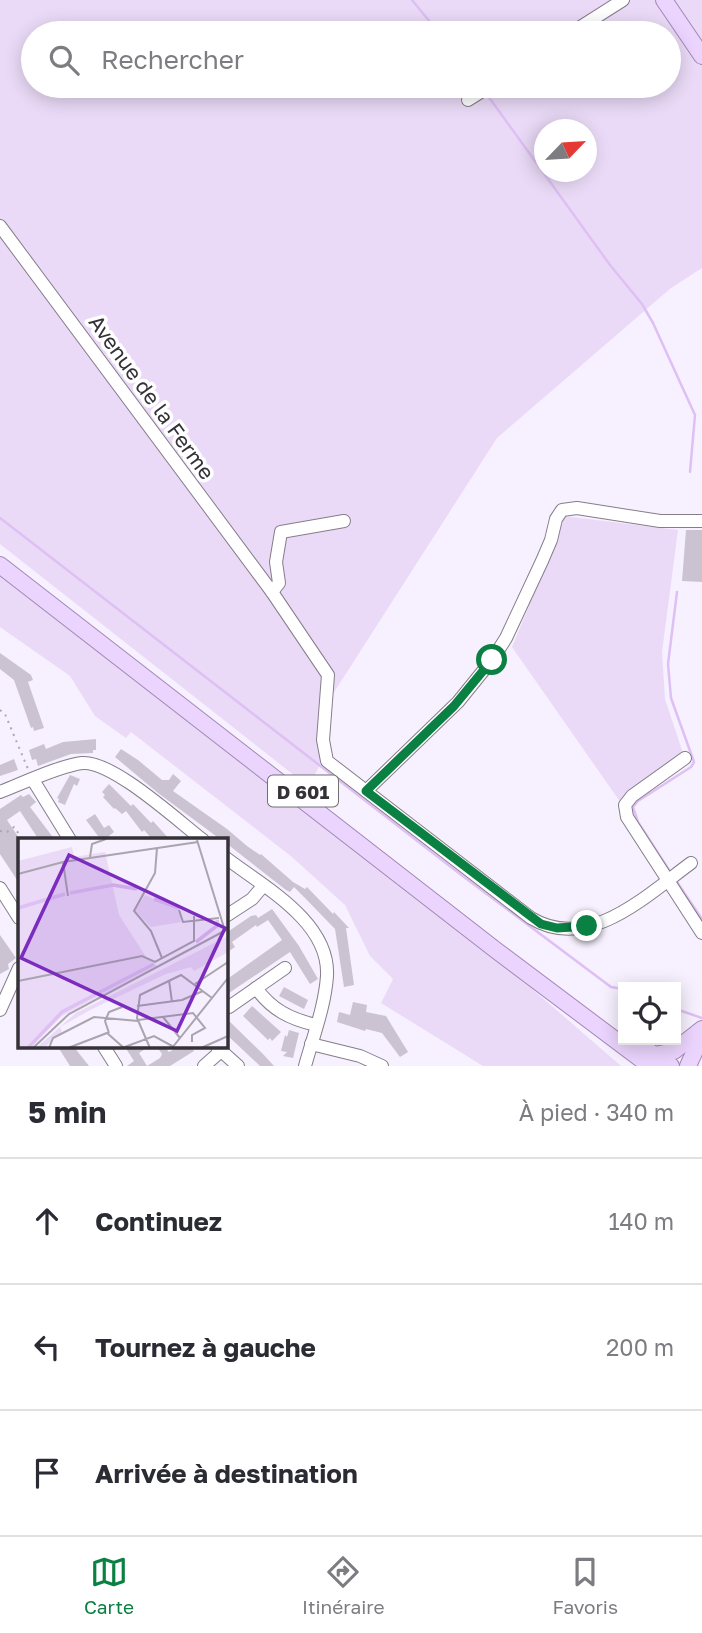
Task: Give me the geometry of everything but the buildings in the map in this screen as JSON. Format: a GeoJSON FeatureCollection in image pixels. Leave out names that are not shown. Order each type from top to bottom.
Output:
{"type":"FeatureCollection","features":[{"type":"Feature","properties":{"kind":"main road"},"geometry":{"type":"LineString","coordinates":[[664,0],[678,21]]}},
{"type":"Feature","properties":{"kind":"main road"},"geometry":{"type":"LineString","coordinates":[[681,25],[702,56]]}},
{"type":"Feature","properties":{"kind":"main road","name":"D 601"},"geometry":{"type":"LineString","coordinates":[[0,555],[568,997],[618,1031]]}},
{"type":"Feature","properties":{"kind":"main road","name":"D 601"},"geometry":{"type":"LineString","coordinates":[[0,565],[527,974],[652,1060],[671,1066]]}},
{"type":"Feature","properties":{"kind":"main road"},"geometry":{"type":"LineString","coordinates":[[652,1060],[674,1051],[702,1029]]}},
{"type":"Feature","properties":{"kind":"main road"},"geometry":{"type":"LineString","coordinates":[[688,1066],[702,1035]]}},
{"type":"Feature","properties":{"kind":"main road","name":"D 601"},"geometry":{"type":"LineString","coordinates":[[637,1045],[652,1060]]}},
{"type":"Feature","properties":{"kind":"main road"},"geometry":{"type":"LineString","coordinates":[[698,1066],[702,1055]]}},
{"type":"Feature","properties":{"kind":"street"},"geometry":{"type":"LineString","coordinates":[[591,21],[623,0]]}},
{"type":"Feature","properties":{"kind":"street","name":"Avenue de la Ferme"},"geometry":{"type":"LineString","coordinates":[[0,226],[272,592],[328,676],[323,740],[327,761],[366,791]]}},
{"type":"Feature","properties":{"kind":"street"},"geometry":{"type":"LineString","coordinates":[[691,863],[636,904],[612,918],[587,926],[550,927],[531,918],[366,791],[458,702],[496,655],[542,561],[556,519],[562,510],[577,508],[660,521],[702,521]]}},
{"type":"Feature","properties":{"kind":"street"},"geometry":{"type":"LineString","coordinates":[[272,592],[279,583],[276,562],[281,532],[344,521]]}},
{"type":"Feature","properties":{"kind":"street"},"geometry":{"type":"LineString","coordinates":[[685,758],[632,796],[625,805],[627,817],[702,933]]}},
{"type":"Feature","properties":{"kind":"street"},"geometry":{"type":"LineString","coordinates":[[0,792],[77,764],[101,766],[144,794],[200,838]]}},
{"type":"Feature","properties":{"kind":"street"},"geometry":{"type":"LineString","coordinates":[[33,780],[69,838]]}},
{"type":"Feature","properties":{"kind":"street"},"geometry":{"type":"LineString","coordinates":[[228,860],[307,922],[323,946],[327,976],[306,1066]]}},
{"type":"Feature","properties":{"kind":"street"},"geometry":{"type":"LineString","coordinates":[[228,915],[252,899],[263,886]]}},
{"type":"Feature","properties":{"kind":"street"},"geometry":{"type":"LineString","coordinates":[[0,888],[18,916]]}},
{"type":"Feature","properties":{"kind":"street"},"geometry":{"type":"LineString","coordinates":[[229,1007],[285,968]]}},
{"type":"Feature","properties":{"kind":"street"},"geometry":{"type":"LineString","coordinates":[[0,1010],[18,970]]}},
{"type":"Feature","properties":{"kind":"street"},"geometry":{"type":"LineString","coordinates":[[256,988],[268,1003],[284,1014],[316,1025]]}},
{"type":"Feature","properties":{"kind":"street"},"geometry":{"type":"LineString","coordinates":[[311,1044],[360,1056],[382,1066]]}},
{"type":"Feature","properties":{"kind":"street"},"geometry":{"type":"LineString","coordinates":[[104,1048],[116,1066]]}},
{"type":"Feature","properties":{"kind":"street"},"geometry":{"type":"LineString","coordinates":[[204,1066],[219,1049],[238,1066]]}},
{"type":"Feature","properties":{"kind":"path"},"geometry":{"type":"LineString","coordinates":[[0,710],[5,714],[33,780]]}},
{"type":"Feature","properties":{"kind":"path"},"geometry":{"type":"LineString","coordinates":[[0,831],[14,827],[22,838]]}},
{"type":"Feature","properties":{"kind":"shaded area"},"geometry":{"type":"Polygon","coordinates":[[[0,0],[702,0],[702,268],[671,288],[497,438],[331,697],[327,750],[309,787],[0,544],[0,0]]]}},
{"type":"Feature","properties":{"kind":"shaded area"},"geometry":{"type":"Polygon","coordinates":[[[563,516],[678,530],[662,652],[665,699],[685,759],[621,803],[512,647],[563,516]]]}},
{"type":"Feature","properties":{"kind":"shaded area"},"geometry":{"type":"Polygon","coordinates":[[[0,576],[530,987],[621,1066],[483,1066],[381,1003],[393,979],[370,956],[345,905],[292,857],[131,732],[126,738],[95,716],[70,676],[0,627],[0,576]]]}},
{"type":"Feature","properties":{"kind":"waterway"},"geometry":{"type":"LineString","coordinates":[[412,0],[429,21]]}},
{"type":"Feature","properties":{"kind":"waterway"},"geometry":{"type":"LineString","coordinates":[[489,98],[610,265],[642,304],[653,323],[695,415],[690,472]]}},
{"type":"Feature","properties":{"kind":"waterway"},"geometry":{"type":"LineString","coordinates":[[0,518],[460,874],[611,987],[618,988]]}},
{"type":"Feature","properties":{"kind":"waterway"},"geometry":{"type":"LineString","coordinates":[[669,870],[638,822],[633,807],[638,801],[691,767],[694,762],[671,698],[668,664],[677,592]]}},
{"type":"Feature","properties":{"kind":"waterway"},"geometry":{"type":"LineString","coordinates":[[677,882],[702,919]]}},
{"type":"Feature","properties":{"kind":"waterway"},"geometry":{"type":"LineString","coordinates":[[681,1011],[702,1018]]}},
{"type":"Feature","properties":{"kind":"route"},"geometry":{"type":"LineString","coordinates":[[492,660],[454,706],[366,791],[531,918],[550,927],[587,926]]}}]}
